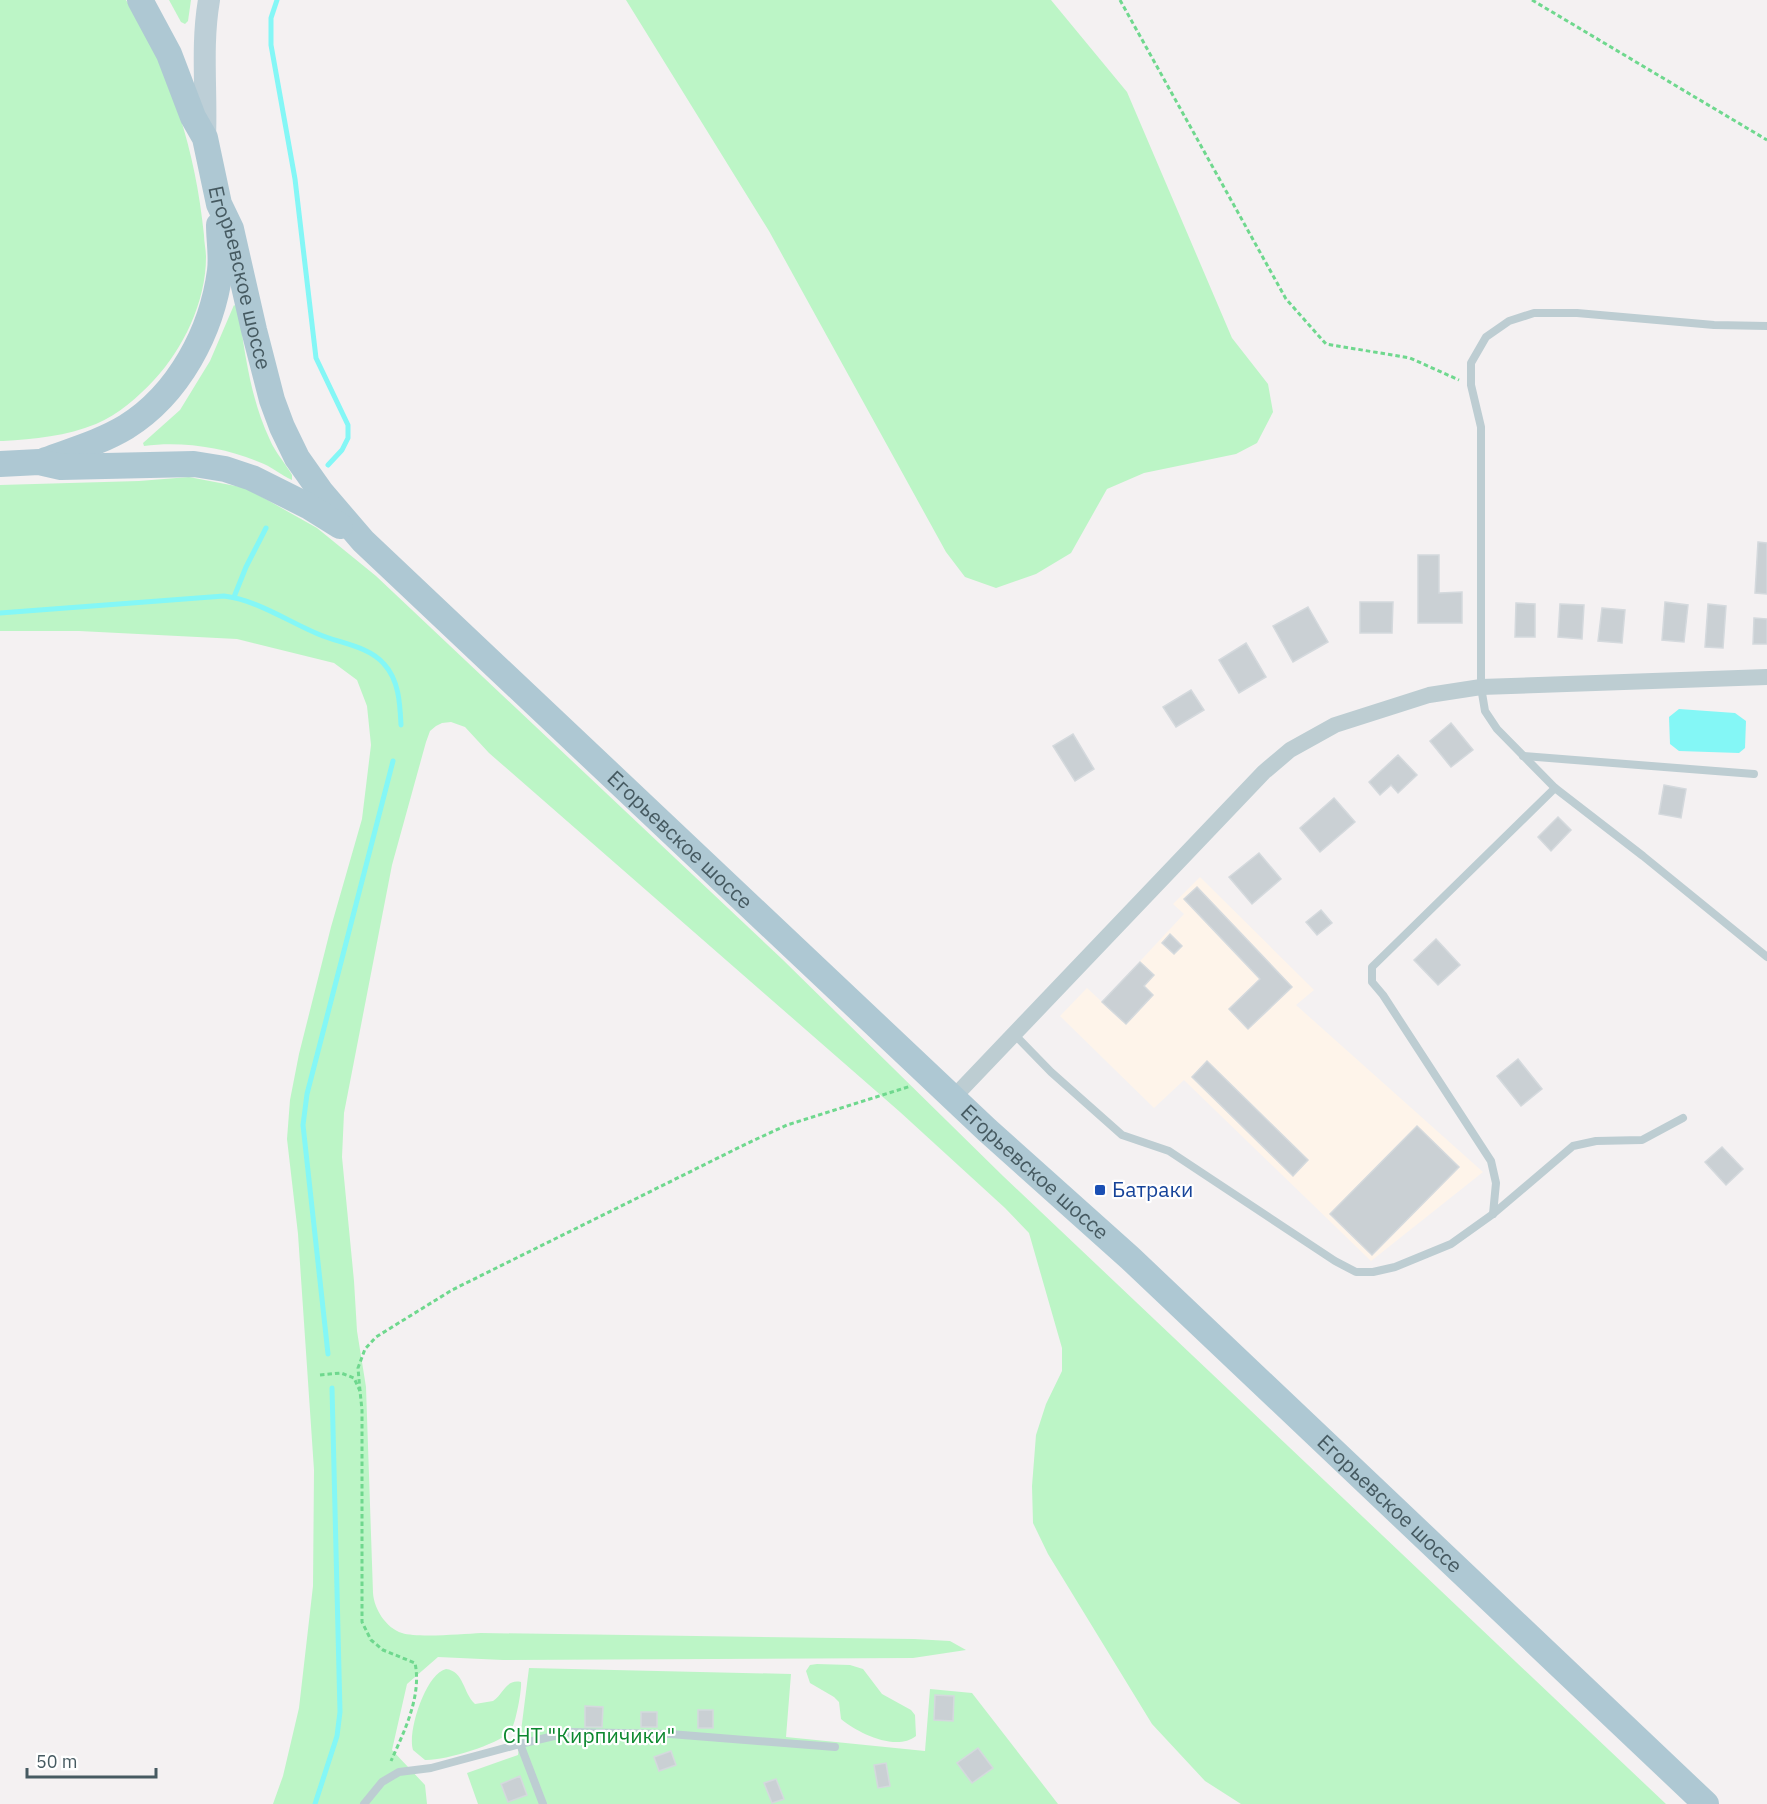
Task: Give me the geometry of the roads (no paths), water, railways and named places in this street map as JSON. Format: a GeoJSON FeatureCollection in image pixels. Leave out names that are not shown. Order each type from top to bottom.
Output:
{"type":"FeatureCollection","features":[{"type":"Feature","properties":{"kind":"main road","name":"Егорьевское шоссе"},"geometry":{"type":"LineString","coordinates":[[140,0],[169,54],[193,117],[205,138],[219,204],[231,229],[272,400],[282,427],[297,458],[321,492],[363,541],[953,1098],[1130,1258],[1706,1804]]}},
{"type":"Feature","properties":{"kind":"main road"},"geometry":{"type":"LineString","coordinates":[[205,138],[203,54],[209,0]]}},
{"type":"Feature","properties":{"kind":"main road"},"geometry":{"type":"LineString","coordinates":[[39,462],[96,442],[127,426],[154,404],[177,380],[193,355],[206,327],[214,299],[220,269],[219,204]]}},
{"type":"Feature","properties":{"kind":"main road","name":"Егорьевское шоссе"},"geometry":{"type":"LineString","coordinates":[[0,464],[39,462],[61,467],[194,464],[225,469],[252,478],[308,506],[363,541]]}},
{"type":"Feature","properties":{"kind":"street"},"geometry":{"type":"LineString","coordinates":[[953,1098],[1264,772],[1290,750],[1335,725],[1429,695],[1481,687],[1767,677]]}},
{"type":"Feature","properties":{"kind":"lane"},"geometry":{"type":"LineString","coordinates":[[1767,326],[1714,325],[1577,313],[1534,313],[1509,321],[1486,337],[1471,363],[1471,385],[1481,427],[1481,687],[1485,711],[1497,729],[1554,788],[1643,856],[1767,957]]}},
{"type":"Feature","properties":{"kind":"lane"},"geometry":{"type":"LineString","coordinates":[[1523,756],[1754,774]]}},
{"type":"Feature","properties":{"kind":"lane"},"geometry":{"type":"LineString","coordinates":[[1493,1214],[1496,1183],[1491,1161],[1383,995],[1372,982],[1372,967],[1554,788]]}},
{"type":"Feature","properties":{"kind":"lane"},"geometry":{"type":"LineString","coordinates":[[1014,1034],[1051,1072],[1122,1134],[1169,1151],[1335,1261],[1356,1272],[1373,1272],[1395,1267],[1451,1244],[1493,1214],[1573,1146],[1596,1141],[1642,1140],[1683,1118]]}},
{"type":"Feature","properties":{"kind":"lane"},"geometry":{"type":"LineString","coordinates":[[364,1804],[382,1782],[399,1772],[431,1768],[571,1732],[670,1734],[836,1747]]}},
{"type":"Feature","properties":{"kind":"lane"},"geometry":{"type":"LineString","coordinates":[[520,1744],[543,1804]]}},
{"type":"Feature","properties":{"kind":"water"},"geometry":{"type":"Polygon","coordinates":[[[1679,709],[1735,713],[1746,721],[1745,748],[1739,753],[1679,751],[1670,744],[1669,717],[1679,709]]]}},
{"type":"Feature","properties":{"kind":"waterway"},"geometry":{"type":"LineString","coordinates":[[277,0],[271,18],[271,45],[295,179],[316,358],[348,425],[348,438],[342,450],[328,465]]}},
{"type":"Feature","properties":{"kind":"waterway"},"geometry":{"type":"LineString","coordinates":[[234,597],[266,528]]}},
{"type":"Feature","properties":{"kind":"waterway"},"geometry":{"type":"LineString","coordinates":[[0,613],[224,596],[236,598],[260,606],[318,634],[362,649],[378,658],[389,670],[396,685],[401,725]]}},
{"type":"Feature","properties":{"kind":"waterway"},"geometry":{"type":"LineString","coordinates":[[328,1354],[303,1125],[307,1094],[393,761]]}},
{"type":"Feature","properties":{"kind":"waterway"},"geometry":{"type":"LineString","coordinates":[[315,1804],[337,1736],[340,1712],[332,1388]]}},
{"type":"Feature","properties":{"kind":"place","name":"Батраки"},"geometry":{"type":"Point","coordinates":[1100,1190]}},
{"type":"Feature","properties":{"kind":"park label","name":"СНТ \"Кирпичики\""},"geometry":{"type":"Point","coordinates":[589,1736]}}]}
